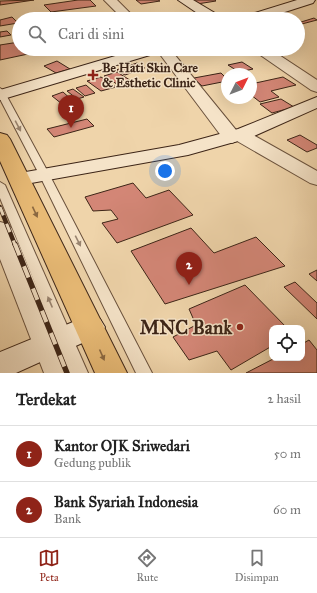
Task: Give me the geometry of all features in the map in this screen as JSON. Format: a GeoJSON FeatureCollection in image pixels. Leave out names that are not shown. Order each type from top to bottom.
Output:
{"type":"FeatureCollection","features":[{"type":"Feature","properties":{"kind":"main road"},"geometry":{"type":"LineString","coordinates":[[184,0],[204,12]]}},
{"type":"Feature","properties":{"kind":"main road"},"geometry":{"type":"LineString","coordinates":[[270,12],[302,1]]}},
{"type":"Feature","properties":{"kind":"main road"},"geometry":{"type":"LineString","coordinates":[[1,93],[130,56]]}},
{"type":"Feature","properties":{"kind":"main road"},"geometry":{"type":"LineString","coordinates":[[10,182],[44,174],[181,151],[236,136],[317,102]]}},
{"type":"Feature","properties":{"kind":"main road"},"geometry":{"type":"LineString","coordinates":[[0,139],[10,182],[68,337],[111,373]]}},
{"type":"Feature","properties":{"kind":"main road"},"geometry":{"type":"LineString","coordinates":[[0,366],[68,337]]}},
{"type":"Feature","properties":{"kind":"street"},"geometry":{"type":"LineString","coordinates":[[110,0],[123,12]]}},
{"type":"Feature","properties":{"kind":"street"},"geometry":{"type":"LineString","coordinates":[[169,56],[236,136],[317,179]]}},
{"type":"Feature","properties":{"kind":"street"},"geometry":{"type":"LineString","coordinates":[[270,56],[317,87]]}},
{"type":"Feature","properties":{"kind":"street"},"geometry":{"type":"LineString","coordinates":[[0,229],[68,337],[60,373]]}},
{"type":"Feature","properties":{"kind":"lane"},"geometry":{"type":"LineString","coordinates":[[1,93],[44,174],[144,373]]}},
{"type":"Feature","properties":{"kind":"lane"},"geometry":{"type":"LineString","coordinates":[[68,337],[80,373]]}},
{"type":"Feature","properties":{"kind":"building"},"geometry":{"type":"Polygon","coordinates":[[[34,0],[0,5],[0,1],[34,0]]]}},
{"type":"Feature","properties":{"kind":"building"},"geometry":{"type":"Polygon","coordinates":[[[78,0],[90,0],[96,6],[51,12],[44,5],[78,0]]]}},
{"type":"Feature","properties":{"kind":"building"},"geometry":{"type":"Polygon","coordinates":[[[136,0],[158,0],[160,1],[141,4],[136,0]]]}},
{"type":"Feature","properties":{"kind":"building"},"geometry":{"type":"Polygon","coordinates":[[[190,0],[215,0],[216,1],[197,4],[190,0]]]}},
{"type":"Feature","properties":{"kind":"building"},"geometry":{"type":"Polygon","coordinates":[[[12,17],[12,24],[0,26],[0,20],[12,17]]]}},
{"type":"Feature","properties":{"kind":"building"},"geometry":{"type":"Polygon","coordinates":[[[314,18],[317,20],[305,23],[305,21],[314,18]]]}},
{"type":"Feature","properties":{"kind":"building"},"geometry":{"type":"Polygon","coordinates":[[[7,31],[11,35],[0,37],[0,32],[7,31]]]}},
{"type":"Feature","properties":{"kind":"building"},"geometry":{"type":"Polygon","coordinates":[[[12,43],[12,56],[19,56],[0,60],[0,45],[12,43]]]}},
{"type":"Feature","properties":{"kind":"building"},"geometry":{"type":"Polygon","coordinates":[[[57,61],[70,69],[56,73],[44,66],[57,61]]]}},
{"type":"Feature","properties":{"kind":"building"},"geometry":{"type":"Polygon","coordinates":[[[242,62],[251,68],[233,68],[228,65],[242,62]]]}},
{"type":"Feature","properties":{"kind":"building"},"geometry":{"type":"Polygon","coordinates":[[[137,63],[145,68],[125,75],[116,70],[137,63]]]}},
{"type":"Feature","properties":{"kind":"building"},"geometry":{"type":"Polygon","coordinates":[[[117,72],[133,82],[120,86],[104,76],[117,72]]]}},
{"type":"Feature","properties":{"kind":"building"},"geometry":{"type":"Polygon","coordinates":[[[221,73],[221,82],[202,86],[194,78],[221,73]]]}},
{"type":"Feature","properties":{"kind":"building"},"geometry":{"type":"Polygon","coordinates":[[[101,77],[116,87],[101,91],[87,81],[101,77]]]}},
{"type":"Feature","properties":{"kind":"building"},"geometry":{"type":"Polygon","coordinates":[[[283,77],[296,85],[271,91],[279,97],[260,102],[257,100],[257,83],[283,77]]]}},
{"type":"Feature","properties":{"kind":"building"},"geometry":{"type":"Polygon","coordinates":[[[86,85],[95,93],[85,96],[76,88],[86,85]]]}},
{"type":"Feature","properties":{"kind":"building"},"geometry":{"type":"Polygon","coordinates":[[[73,89],[84,97],[77,99],[67,91],[73,89]]]}},
{"type":"Feature","properties":{"kind":"building"},"geometry":{"type":"Polygon","coordinates":[[[63,92],[73,101],[62,104],[52,96],[63,92]]]}},
{"type":"Feature","properties":{"kind":"building"},"geometry":{"type":"Polygon","coordinates":[[[281,99],[294,107],[272,113],[260,104],[281,99]]]}},
{"type":"Feature","properties":{"kind":"building"},"geometry":{"type":"Polygon","coordinates":[[[87,119],[94,126],[54,137],[47,129],[87,119]]]}},
{"type":"Feature","properties":{"kind":"building"},"geometry":{"type":"Polygon","coordinates":[[[300,135],[317,145],[317,148],[307,152],[287,140],[300,135]]]}},
{"type":"Feature","properties":{"kind":"building"},"geometry":{"type":"Polygon","coordinates":[[[133,183],[146,198],[169,190],[193,215],[117,243],[102,223],[118,219],[111,210],[93,211],[85,197],[133,183]]]}},
{"type":"Feature","properties":{"kind":"building"},"geometry":{"type":"Polygon","coordinates":[[[191,228],[214,253],[256,237],[285,266],[165,304],[131,251],[191,228]]]}},
{"type":"Feature","properties":{"kind":"building"},"geometry":{"type":"Polygon","coordinates":[[[317,270],[317,281],[309,274],[317,270]]]}},
{"type":"Feature","properties":{"kind":"building"},"geometry":{"type":"Polygon","coordinates":[[[295,282],[317,303],[317,319],[284,287],[295,282]]]}},
{"type":"Feature","properties":{"kind":"building","name":"MNC Bank"},"geometry":{"type":"Polygon","coordinates":[[[245,285],[284,325],[269,325],[269,348],[231,370],[217,351],[189,360],[173,337],[196,325],[189,309],[245,285]]]}},
{"type":"Feature","properties":{"kind":"building"},"geometry":{"type":"Polygon","coordinates":[[[309,340],[317,350],[317,373],[246,373],[269,361],[305,361],[305,342],[309,340]]]}},
{"type":"Feature","properties":{"kind":"railway"},"geometry":{"type":"LineString","coordinates":[[0,207],[15,245]]}},
{"type":"Feature","properties":{"kind":"railway"},"geometry":{"type":"LineString","coordinates":[[15,244],[67,373]]}},
{"type":"Feature","properties":{"kind":"place","name":"Be Hati Skin Care & Esthetic Clinic"},"geometry":{"type":"Point","coordinates":[93,75]}},
{"type":"Feature","properties":{"kind":"place","name":"Kantor OJK Sriwedari"},"geometry":{"type":"Point","coordinates":[71,128]}},
{"type":"Feature","properties":{"kind":"place","name":"Bank Syariah Indonesia"},"geometry":{"type":"Point","coordinates":[189,285]}},
{"type":"Feature","properties":{"kind":"place","name":"MNC Bank"},"geometry":{"type":"Point","coordinates":[240,327]}}]}
